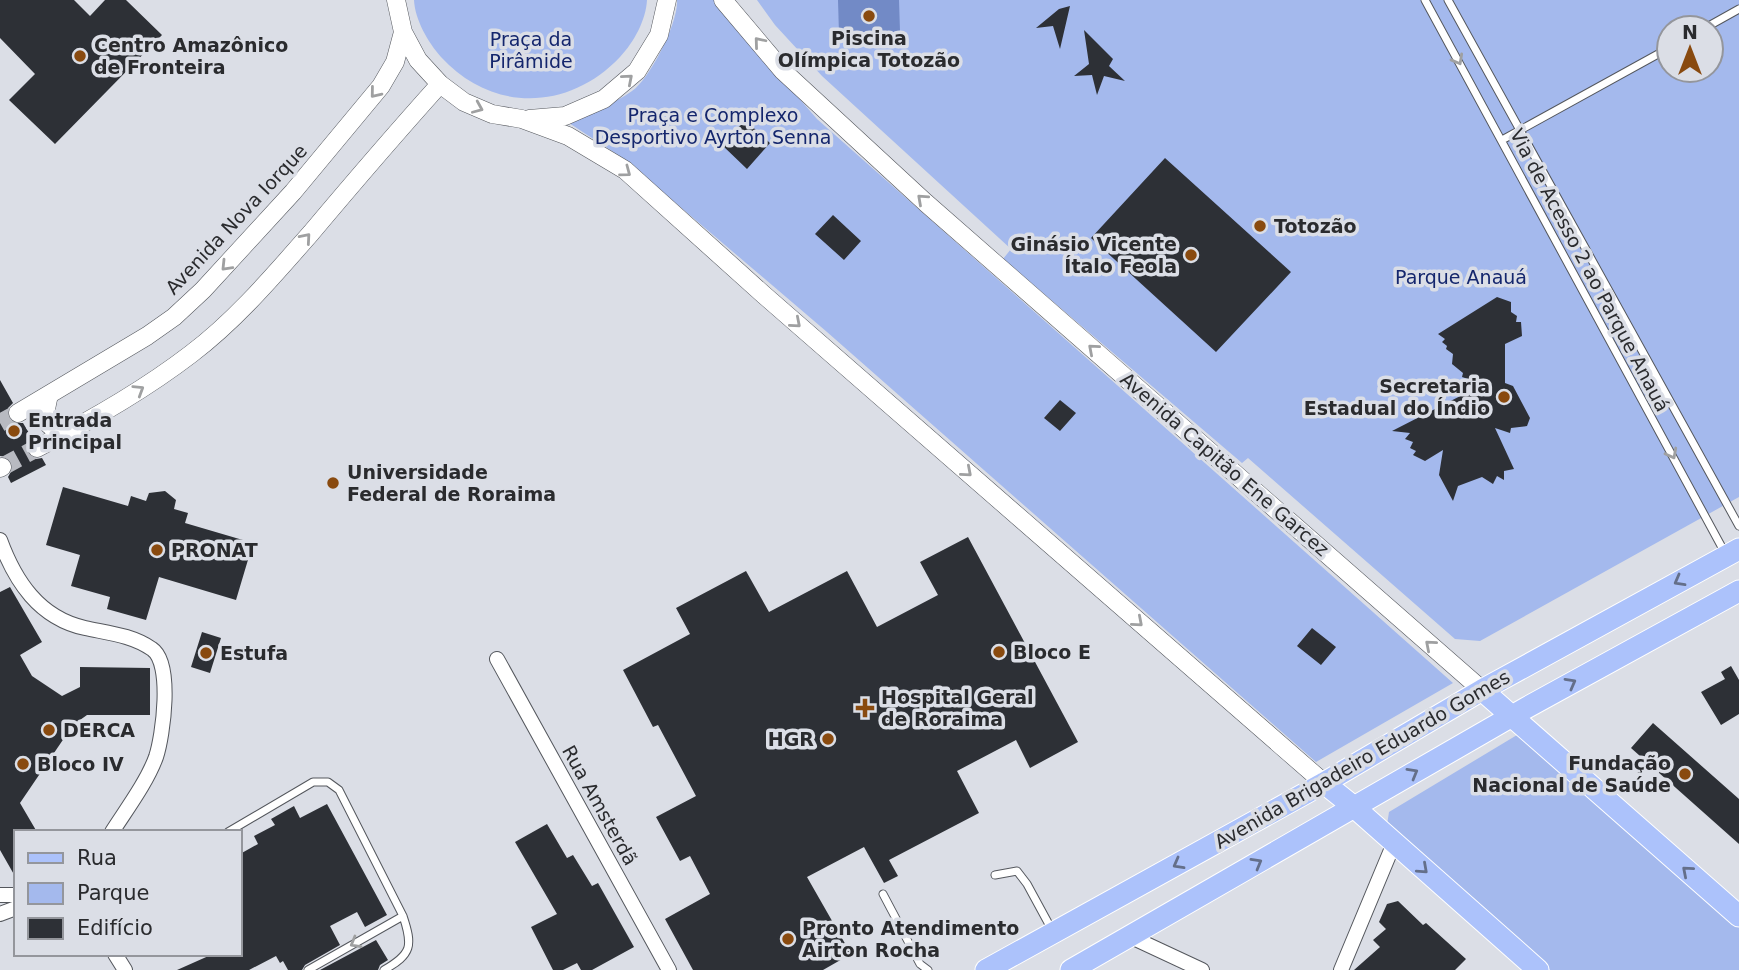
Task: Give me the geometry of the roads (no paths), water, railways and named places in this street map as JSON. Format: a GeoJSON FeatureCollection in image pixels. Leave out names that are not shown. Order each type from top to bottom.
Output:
{"type":"FeatureCollection","features":[{"type":"Feature","properties":{"kind":"main road","name":"Avenida Brigadeiro Eduardo Gomes"},"geometry":{"type":"LineString","coordinates":[[986,970],[1026,950],[1324,783],[1482,690],[1732,552]]}},
{"type":"Feature","properties":{"kind":"main road","name":"Avenida Brigadeiro Eduardo Gomes"},"geometry":{"type":"LineString","coordinates":[[1071,970],[1511,716],[1739,591]]}},
{"type":"Feature","properties":{"kind":"main road","name":"Avenida Capitão Ene Garcez"},"geometry":{"type":"LineString","coordinates":[[1482,690],[1739,915]]}},
{"type":"Feature","properties":{"kind":"main road"},"geometry":{"type":"LineString","coordinates":[[1324,783],[1538,970]]}},
{"type":"Feature","properties":{"kind":"main road"},"geometry":{"type":"LineString","coordinates":[[1002,970],[1026,950]]}},
{"type":"Feature","properties":{"kind":"street"},"geometry":{"type":"LineString","coordinates":[[522,120],[565,116],[604,99],[637,71],[659,35],[667,0]]}},
{"type":"Feature","properties":{"kind":"street","name":"Avenida Capitão Ene Garcez"},"geometry":{"type":"LineString","coordinates":[[723,0],[783,71],[926,203],[1482,690]]}},
{"type":"Feature","properties":{"kind":"street"},"geometry":{"type":"LineString","coordinates":[[395,1],[403,32],[418,60],[440,84],[464,102],[492,114],[522,120],[568,136],[625,170],[1324,783]]}},
{"type":"Feature","properties":{"kind":"street","name":"Avenida Nova Iorque"},"geometry":{"type":"LineString","coordinates":[[18,413],[174,317],[232,261],[381,86],[395,62],[403,32]]}},
{"type":"Feature","properties":{"kind":"street"},"geometry":{"type":"LineString","coordinates":[[37,448],[70,432],[150,382],[193,353],[233,317],[274,275],[440,84]]}},
{"type":"Feature","properties":{"kind":"street"},"geometry":{"type":"LineString","coordinates":[[49,395],[44,413],[48,426],[70,432]]}},
{"type":"Feature","properties":{"kind":"street"},"geometry":{"type":"LineString","coordinates":[[0,540],[22,587],[52,614],[80,627],[124,636],[141,643],[155,651],[162,666],[162,724],[155,759],[113,830]]}},
{"type":"Feature","properties":{"kind":"street","name":"Rua Amsterdã"},"geometry":{"type":"LineString","coordinates":[[497,659],[669,970]]}},
{"type":"Feature","properties":{"kind":"street"},"geometry":{"type":"LineString","coordinates":[[1341,970],[1394,843]]}},
{"type":"Feature","properties":{"kind":"street"},"geometry":{"type":"LineString","coordinates":[[1129,936],[1202,970]]}},
{"type":"Feature","properties":{"kind":"street"},"geometry":{"type":"LineString","coordinates":[[1099,970],[1109,947]]}},
{"type":"Feature","properties":{"kind":"lane","name":"Via de Acesso 2 ao Parque Anauá"},"geometry":{"type":"LineString","coordinates":[[1425,0],[1732,552]]}},
{"type":"Feature","properties":{"kind":"lane","name":"Via de Acesso 2 ao Parque Anauá"},"geometry":{"type":"LineString","coordinates":[[1448,0],[1739,526]]}},
{"type":"Feature","properties":{"kind":"lane"},"geometry":{"type":"LineString","coordinates":[[1502,140],[1655,56]]}},
{"type":"Feature","properties":{"kind":"lane"},"geometry":{"type":"LineString","coordinates":[[231,830],[313,782],[328,782],[339,790],[403,916],[410,938],[408,950],[401,960],[384,970]]}},
{"type":"Feature","properties":{"kind":"lane"},"geometry":{"type":"LineString","coordinates":[[995,875],[1017,871],[1054,934]]}},
{"type":"Feature","properties":{"kind":"lane"},"geometry":{"type":"LineString","coordinates":[[883,894],[920,964],[928,970]]}},
{"type":"Feature","properties":{"kind":"lane"},"geometry":{"type":"LineString","coordinates":[[308,970],[403,916]]}},
{"type":"Feature","properties":{"kind":"tunnel"},"geometry":{"type":"LineString","coordinates":[[0,423],[18,413]]}},
{"type":"Feature","properties":{"kind":"tunnel"},"geometry":{"type":"LineString","coordinates":[[2,467],[37,448]]}},
{"type":"Feature","properties":{"kind":"place","name":"Piscina Olímpica Totozão"},"geometry":{"type":"Point","coordinates":[869,16]}},
{"type":"Feature","properties":{"kind":"place","name":"Centro Amazônico de Fronteira"},"geometry":{"type":"Point","coordinates":[80,56]}},
{"type":"Feature","properties":{"kind":"place","name":"Totozão"},"geometry":{"type":"Point","coordinates":[1260,226]}},
{"type":"Feature","properties":{"kind":"place","name":"Ginásio Vicente Ítalo Feola"},"geometry":{"type":"Point","coordinates":[1191,255]}},
{"type":"Feature","properties":{"kind":"place","name":"Secretaria Estadual do Índio"},"geometry":{"type":"Point","coordinates":[1504,397]}},
{"type":"Feature","properties":{"kind":"place","name":"Entrada Principal"},"geometry":{"type":"Point","coordinates":[14,431]}},
{"type":"Feature","properties":{"kind":"place","name":"Universidade Federal de Roraima"},"geometry":{"type":"Point","coordinates":[333,483]}},
{"type":"Feature","properties":{"kind":"place","name":"PRONAT"},"geometry":{"type":"Point","coordinates":[157,550]}},
{"type":"Feature","properties":{"kind":"place","name":"Bloco E"},"geometry":{"type":"Point","coordinates":[999,652]}},
{"type":"Feature","properties":{"kind":"place","name":"Estufa"},"geometry":{"type":"Point","coordinates":[206,653]}},
{"type":"Feature","properties":{"kind":"place","name":"Hospital Geral de Roraima"},"geometry":{"type":"Point","coordinates":[865,708]}},
{"type":"Feature","properties":{"kind":"place","name":"DERCA"},"geometry":{"type":"Point","coordinates":[49,730]}},
{"type":"Feature","properties":{"kind":"place","name":"HGR"},"geometry":{"type":"Point","coordinates":[828,739]}},
{"type":"Feature","properties":{"kind":"place","name":"Bloco IV"},"geometry":{"type":"Point","coordinates":[23,764]}},
{"type":"Feature","properties":{"kind":"place","name":"Fundação Nacional de Saúde"},"geometry":{"type":"Point","coordinates":[1685,774]}},
{"type":"Feature","properties":{"kind":"place","name":"Pronto Atendimento Airton Rocha"},"geometry":{"type":"Point","coordinates":[788,939]}},
{"type":"Feature","properties":{"kind":"park label","name":"Praça da Pirâmide"},"geometry":{"type":"Point","coordinates":[531,50]}},
{"type":"Feature","properties":{"kind":"park label","name":"Praça e Complexo Desportivo Ayrton Senna"},"geometry":{"type":"Point","coordinates":[713,126]}},
{"type":"Feature","properties":{"kind":"park label","name":"Parque Anauá"},"geometry":{"type":"Point","coordinates":[1461,277]}}]}
